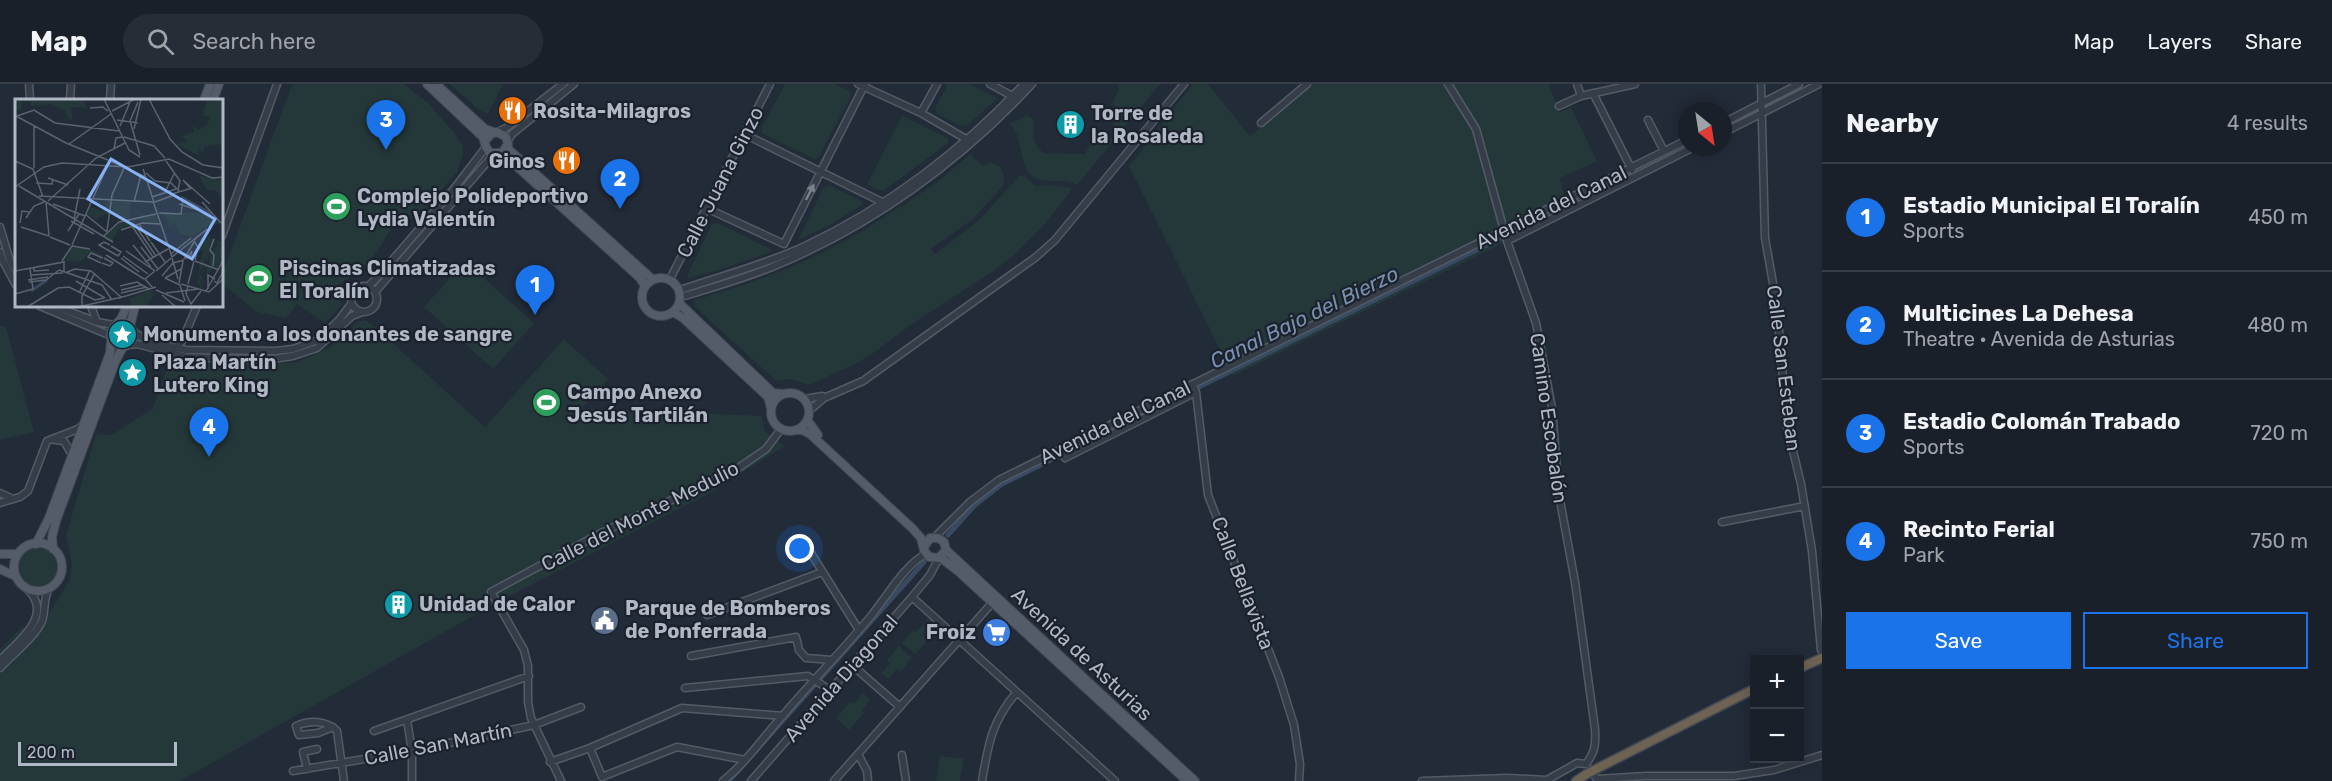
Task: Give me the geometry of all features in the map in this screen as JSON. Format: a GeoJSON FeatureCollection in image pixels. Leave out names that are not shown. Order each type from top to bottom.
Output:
{"type":"FeatureCollection","features":[{"type":"Feature","properties":{"kind":"highway"},"geometry":{"type":"LineString","coordinates":[[1804,666],[1822,658]]}},
{"type":"Feature","properties":{"kind":"highway"},"geometry":{"type":"LineString","coordinates":[[1576,781],[1750,692]]}},
{"type":"Feature","properties":{"kind":"main road"},"geometry":{"type":"LineString","coordinates":[[204,99],[210,84]]}},
{"type":"Feature","properties":{"kind":"main road"},"geometry":{"type":"LineString","coordinates":[[213,99],[219,84]]}},
{"type":"Feature","properties":{"kind":"main road"},"geometry":{"type":"LineString","coordinates":[[428,84],[463,116],[486,144],[503,149],[652,279]]}},
{"type":"Feature","properties":{"kind":"main road"},"geometry":{"type":"LineString","coordinates":[[436,84],[485,129],[504,134],[503,149]]}},
{"type":"Feature","properties":{"kind":"main road"},"geometry":{"type":"LineString","coordinates":[[486,144],[488,136],[495,132]]}},
{"type":"Feature","properties":{"kind":"main road"},"geometry":{"type":"LineString","coordinates":[[503,149],[640,278],[645,286]]}},
{"type":"Feature","properties":{"kind":"main road"},"geometry":{"type":"LineString","coordinates":[[673,312],[683,318],[768,397],[772,420],[781,429],[787,432],[800,429],[808,421],[810,410],[805,399],[793,393],[773,393],[680,297],[670,279],[662,277],[652,279],[645,286],[642,300],[652,314],[663,316],[673,312],[680,297]]}},
{"type":"Feature","properties":{"kind":"main road"},"geometry":{"type":"LineString","coordinates":[[36,544],[49,518],[110,353],[110,338],[126,308]]}},
{"type":"Feature","properties":{"kind":"main road"},"geometry":{"type":"LineString","coordinates":[[53,549],[52,537],[56,521],[116,360],[125,346],[133,340],[135,308]]}},
{"type":"Feature","properties":{"kind":"main road"},"geometry":{"type":"LineString","coordinates":[[116,324],[132,329]]}},
{"type":"Feature","properties":{"kind":"main road"},"geometry":{"type":"LineString","coordinates":[[110,338],[116,346],[125,346]]}},
{"type":"Feature","properties":{"kind":"main road"},"geometry":{"type":"LineString","coordinates":[[771,408],[776,399],[784,394]]}},
{"type":"Feature","properties":{"kind":"main road"},"geometry":{"type":"LineString","coordinates":[[800,429],[810,434],[912,528],[921,538],[926,552],[942,560],[946,550],[937,538],[924,533],[813,430],[808,421]]}},
{"type":"Feature","properties":{"kind":"main road"},"geometry":{"type":"LineString","coordinates":[[926,552],[927,540],[937,538]]}},
{"type":"Feature","properties":{"kind":"main road"},"geometry":{"type":"LineString","coordinates":[[0,569],[15,576],[26,588],[37,591],[49,588],[57,581],[62,568],[59,557],[53,549],[44,544],[26,547],[18,554],[14,565],[15,576]]}},
{"type":"Feature","properties":{"kind":"main road","name":"Avenida de Asturias"},"geometry":{"type":"LineString","coordinates":[[946,550],[1196,781]]}},
{"type":"Feature","properties":{"kind":"main road"},"geometry":{"type":"LineString","coordinates":[[0,554],[18,554]]}},
{"type":"Feature","properties":{"kind":"main road","name":"Avenida de Asturias"},"geometry":{"type":"LineString","coordinates":[[942,560],[1187,781]]}},
{"type":"Feature","properties":{"kind":"street"},"geometry":{"type":"LineString","coordinates":[[29,84],[30,99]]}},
{"type":"Feature","properties":{"kind":"street"},"geometry":{"type":"LineString","coordinates":[[70,99],[71,84]]}},
{"type":"Feature","properties":{"kind":"street"},"geometry":{"type":"LineString","coordinates":[[110,99],[111,84]]}},
{"type":"Feature","properties":{"kind":"street"},"geometry":{"type":"LineString","coordinates":[[224,230],[277,84]]}},
{"type":"Feature","properties":{"kind":"street"},"geometry":{"type":"LineString","coordinates":[[495,132],[506,128],[562,84]]}},
{"type":"Feature","properties":{"kind":"street"},"geometry":{"type":"LineString","coordinates":[[125,346],[137,344],[186,357],[266,360],[294,356],[317,348],[352,315],[373,308],[376,302],[375,292],[455,200],[480,167],[503,149],[512,134],[574,84]]}},
{"type":"Feature","properties":{"kind":"street","name":"Calle Juana Ginzo"},"geometry":{"type":"LineString","coordinates":[[670,279],[770,84]]}},
{"type":"Feature","properties":{"kind":"street"},"geometry":{"type":"LineString","coordinates":[[921,113],[937,84]]}},
{"type":"Feature","properties":{"kind":"street"},"geometry":{"type":"LineString","coordinates":[[990,84],[1015,97]]}},
{"type":"Feature","properties":{"kind":"street"},"geometry":{"type":"LineString","coordinates":[[680,297],[773,267],[848,230],[926,178],[958,153],[1015,97],[1024,84]]}},
{"type":"Feature","properties":{"kind":"street"},"geometry":{"type":"LineString","coordinates":[[680,297],[784,255],[830,233],[882,202],[923,174],[1032,84]]}},
{"type":"Feature","properties":{"kind":"street"},"geometry":{"type":"LineString","coordinates":[[810,410],[815,403],[872,374],[1049,246],[1184,84]]}},
{"type":"Feature","properties":{"kind":"street"},"geometry":{"type":"LineString","coordinates":[[1261,123],[1307,84]]}},
{"type":"Feature","properties":{"kind":"street","name":"Camino Escobalón"},"geometry":{"type":"LineString","coordinates":[[1448,84],[1476,129],[1507,241],[1536,323],[1552,408],[1558,495],[1575,582],[1595,729],[1596,746],[1586,764]]}},
{"type":"Feature","properties":{"kind":"street"},"geometry":{"type":"LineString","coordinates":[[1576,84],[1581,96]]}},
{"type":"Feature","properties":{"kind":"street"},"geometry":{"type":"LineString","coordinates":[[1559,106],[1581,96],[1635,84]]}},
{"type":"Feature","properties":{"kind":"street","name":"Calle San Esteban"},"geometry":{"type":"LineString","coordinates":[[1761,84],[1765,238],[1777,306],[1787,426],[1805,506],[1812,551],[1821,650]]}},
{"type":"Feature","properties":{"kind":"street"},"geometry":{"type":"LineString","coordinates":[[1732,118],[1799,84]]}},
{"type":"Feature","properties":{"kind":"street"},"geometry":{"type":"LineString","coordinates":[[1732,129],[1819,84]]}},
{"type":"Feature","properties":{"kind":"street"},"geometry":{"type":"LineString","coordinates":[[784,255],[784,244],[862,85],[921,113],[966,139]]}},
{"type":"Feature","properties":{"kind":"street"},"geometry":{"type":"LineString","coordinates":[[1593,93],[1630,168],[1636,175]]}},
{"type":"Feature","properties":{"kind":"street"},"geometry":{"type":"LineString","coordinates":[[1648,120],[1664,152]]}},
{"type":"Feature","properties":{"kind":"street"},"geometry":{"type":"LineString","coordinates":[[744,134],[882,202]]}},
{"type":"Feature","properties":{"kind":"street"},"geometry":{"type":"LineString","coordinates":[[367,287],[428,218],[486,144]]}},
{"type":"Feature","properties":{"kind":"street","name":"Avenida del Canal"},"geometry":{"type":"LineString","coordinates":[[937,538],[983,490],[999,480],[1678,145]]}},
{"type":"Feature","properties":{"kind":"street","name":"Avenida del Canal"},"geometry":{"type":"LineString","coordinates":[[1507,241],[1678,155]]}},
{"type":"Feature","properties":{"kind":"street"},"geometry":{"type":"LineString","coordinates":[[706,208],[784,244]]}},
{"type":"Feature","properties":{"kind":"street"},"geometry":{"type":"LineString","coordinates":[[0,227],[10,261],[15,269]]}},
{"type":"Feature","properties":{"kind":"street"},"geometry":{"type":"LineString","coordinates":[[0,252],[15,283]]}},
{"type":"Feature","properties":{"kind":"street"},"geometry":{"type":"LineString","coordinates":[[132,329],[147,340],[175,349],[276,351],[292,349],[318,340],[345,314],[351,304],[353,292],[361,286],[375,292]]}},
{"type":"Feature","properties":{"kind":"street"},"geometry":{"type":"LineString","coordinates":[[351,304],[362,312]]}},
{"type":"Feature","properties":{"kind":"street"},"geometry":{"type":"LineString","coordinates":[[44,308],[110,338]]}},
{"type":"Feature","properties":{"kind":"street"},"geometry":{"type":"LineString","coordinates":[[60,308],[98,322],[116,324]]}},
{"type":"Feature","properties":{"kind":"street"},"geometry":{"type":"LineString","coordinates":[[75,314],[86,308]]}},
{"type":"Feature","properties":{"kind":"street"},"geometry":{"type":"LineString","coordinates":[[90,308],[98,322]]}},
{"type":"Feature","properties":{"kind":"street"},"geometry":{"type":"LineString","coordinates":[[175,349],[185,334],[195,308]]}},
{"type":"Feature","properties":{"kind":"street"},"geometry":{"type":"LineString","coordinates":[[185,334],[187,345],[191,350]]}},
{"type":"Feature","properties":{"kind":"street","name":"Calle Bellavista"},"geometry":{"type":"LineString","coordinates":[[1192,384],[1196,392],[1208,495],[1279,677],[1294,725],[1300,764],[1299,781]]}},
{"type":"Feature","properties":{"kind":"street","name":"Avenida del Canal"},"geometry":{"type":"LineString","coordinates":[[1060,449],[1065,458],[1196,392]]}},
{"type":"Feature","properties":{"kind":"street"},"geometry":{"type":"LineString","coordinates":[[805,399],[832,395]]}},
{"type":"Feature","properties":{"kind":"street"},"geometry":{"type":"LineString","coordinates":[[13,499],[1,494],[0,503],[13,499],[28,491],[44,446],[49,440],[84,424]]}},
{"type":"Feature","properties":{"kind":"street","name":"Calle del Monte Medulio"},"geometry":{"type":"LineString","coordinates":[[529,676],[524,650],[491,592],[603,532],[734,471],[766,448],[781,429]]}},
{"type":"Feature","properties":{"kind":"street"},"geometry":{"type":"LineString","coordinates":[[44,446],[61,440],[66,443],[72,455]]}},
{"type":"Feature","properties":{"kind":"street"},"geometry":{"type":"LineString","coordinates":[[1722,522],[1805,506]]}},
{"type":"Feature","properties":{"kind":"street"},"geometry":{"type":"LineString","coordinates":[[809,550],[859,630]]}},
{"type":"Feature","properties":{"kind":"street"},"geometry":{"type":"LineString","coordinates":[[723,781],[746,760],[859,630],[914,562],[926,552],[932,567],[930,574]]}},
{"type":"Feature","properties":{"kind":"street","name":"Avenida Diagonal"},"geometry":{"type":"LineString","coordinates":[[751,781],[942,560]]}},
{"type":"Feature","properties":{"kind":"street"},"geometry":{"type":"LineString","coordinates":[[707,615],[822,572]]}},
{"type":"Feature","properties":{"kind":"street"},"geometry":{"type":"LineString","coordinates":[[0,660],[33,627],[36,618],[35,600],[26,588]]}},
{"type":"Feature","properties":{"kind":"street"},"geometry":{"type":"LineString","coordinates":[[0,668],[37,629],[42,620],[44,598],[49,588]]}},
{"type":"Feature","properties":{"kind":"street"},"geometry":{"type":"LineString","coordinates":[[912,597],[1115,781]]}},
{"type":"Feature","properties":{"kind":"street"},"geometry":{"type":"LineString","coordinates":[[834,781],[992,603]]}},
{"type":"Feature","properties":{"kind":"street"},"geometry":{"type":"LineString","coordinates":[[691,657],[796,637],[799,650],[806,658],[832,660]]}},
{"type":"Feature","properties":{"kind":"street"},"geometry":{"type":"LineString","coordinates":[[852,665],[900,707]]}},
{"type":"Feature","properties":{"kind":"street"},"geometry":{"type":"LineString","coordinates":[[374,731],[529,676],[528,702],[534,725],[561,781]]}},
{"type":"Feature","properties":{"kind":"street"},"geometry":{"type":"LineString","coordinates":[[685,688],[808,676],[830,690]]}},
{"type":"Feature","properties":{"kind":"street"},"geometry":{"type":"LineString","coordinates":[[982,781],[991,733],[1004,707],[1017,693]]}},
{"type":"Feature","properties":{"kind":"street","name":"Calle San Martín"},"geometry":{"type":"LineString","coordinates":[[293,771],[412,751],[534,725],[581,707]]}},
{"type":"Feature","properties":{"kind":"street"},"geometry":{"type":"LineString","coordinates":[[550,762],[590,748],[682,708],[783,716]]}},
{"type":"Feature","properties":{"kind":"street"},"geometry":{"type":"LineString","coordinates":[[407,720],[412,751],[412,781]]}},
{"type":"Feature","properties":{"kind":"street"},"geometry":{"type":"LineString","coordinates":[[333,727],[307,736],[299,735],[296,726],[302,723],[318,722],[333,727],[338,736],[344,781]]}},
{"type":"Feature","properties":{"kind":"street"},"geometry":{"type":"LineString","coordinates":[[590,748],[602,777],[677,747],[746,760]]}},
{"type":"Feature","properties":{"kind":"street"},"geometry":{"type":"LineString","coordinates":[[307,769],[303,752],[317,750]]}},
{"type":"Feature","properties":{"kind":"street"},"geometry":{"type":"LineString","coordinates":[[858,754],[867,771],[868,781]]}},
{"type":"Feature","properties":{"kind":"street"},"geometry":{"type":"LineString","coordinates":[[902,755],[906,781]]}},
{"type":"Feature","properties":{"kind":"street"},"geometry":{"type":"LineString","coordinates":[[1422,781],[1497,778],[1547,780],[1577,763],[1586,764],[1597,780],[1646,776],[1734,776],[1774,770],[1822,755]]}},
{"type":"Feature","properties":{"kind":"shaded area","name":"Complejo Polideportivo Lydia Valentín"},"geometry":{"type":"Polygon","coordinates":[[[294,84],[404,84],[428,103],[454,132],[463,146],[457,172],[423,211],[407,221],[399,216],[378,250],[363,268],[335,287],[341,294],[341,305],[325,323],[297,304],[286,318],[257,312],[224,286],[224,270],[294,84]]]}},
{"type":"Feature","properties":{"kind":"shaded area"},"geometry":{"type":"Polygon","coordinates":[[[450,84],[503,84],[488,114],[479,110],[450,84]]]}},
{"type":"Feature","properties":{"kind":"shaded area"},"geometry":{"type":"Polygon","coordinates":[[[785,84],[835,84],[849,91],[851,96],[819,157],[814,159],[763,134],[761,129],[785,84]]]}},
{"type":"Feature","properties":{"kind":"shaded area"},"geometry":{"type":"Polygon","coordinates":[[[948,84],[969,84],[998,98],[968,125],[961,126],[937,114],[935,108],[948,84]]]}},
{"type":"Feature","properties":{"kind":"shaded area"},"geometry":{"type":"Polygon","coordinates":[[[1118,84],[1160,84],[1077,185],[1066,181],[1040,180],[1029,173],[1017,135],[1009,123],[1026,115],[1033,119],[1034,141],[1043,153],[1085,154],[1097,132],[1112,138],[1116,130],[1113,125],[1116,116],[1113,102],[1119,88],[1118,84]]]}},
{"type":"Feature","properties":{"kind":"shaded area"},"geometry":{"type":"Polygon","coordinates":[[[1193,84],[1208,84],[1250,136],[1313,84],[1548,84],[1560,112],[1571,107],[1597,161],[1560,178],[1568,211],[1233,376],[1129,166],[1193,84]]]}},
{"type":"Feature","properties":{"kind":"shaded area"},"geometry":{"type":"Polygon","coordinates":[[[902,116],[948,138],[948,143],[885,190],[878,190],[867,184],[902,116]]]}},
{"type":"Feature","properties":{"kind":"shaded area"},"geometry":{"type":"Polygon","coordinates":[[[970,154],[983,166],[990,162],[1001,167],[1004,175],[1003,186],[973,219],[931,249],[935,254],[979,220],[1020,175],[1026,177],[1035,186],[1053,185],[1073,188],[1044,225],[1013,256],[857,363],[809,385],[791,379],[776,381],[695,307],[694,300],[775,273],[852,237],[941,179],[970,154]]]}},
{"type":"Feature","properties":{"kind":"shaded area"},"geometry":{"type":"Polygon","coordinates":[[[829,185],[862,201],[862,205],[830,225],[798,240],[823,188],[829,185]]]}},
{"type":"Feature","properties":{"kind":"shaded area"},"geometry":{"type":"Polygon","coordinates":[[[718,223],[770,249],[771,252],[689,278],[687,276],[712,224],[718,223]]]}},
{"type":"Feature","properties":{"kind":"shaded area"},"geometry":{"type":"Polygon","coordinates":[[[465,261],[534,323],[493,369],[424,307],[465,261]]]}},
{"type":"Feature","properties":{"kind":"shaded area"},"geometry":{"type":"Polygon","coordinates":[[[365,320],[485,427],[564,339],[608,379],[582,408],[762,416],[764,430],[785,446],[704,496],[496,603],[180,781],[0,781],[0,649],[23,626],[37,634],[70,579],[72,563],[66,535],[96,434],[112,435],[153,408],[170,360],[295,363],[327,349],[357,322],[365,320]]]}},
{"type":"Feature","properties":{"kind":"shaded area"},"geometry":{"type":"Polygon","coordinates":[[[0,325],[6,327],[34,432],[0,440],[0,325]]]}},
{"type":"Feature","properties":{"kind":"shaded area"},"geometry":{"type":"Polygon","coordinates":[[[37,548],[51,554],[57,568],[51,582],[37,588],[23,582],[17,568],[23,554],[37,548]]]}},
{"type":"Feature","properties":{"kind":"shaded area"},"geometry":{"type":"Polygon","coordinates":[[[929,618],[936,625],[925,638],[927,641],[915,654],[902,643],[913,630],[916,632],[929,618]]]}},
{"type":"Feature","properties":{"kind":"shaded area"},"geometry":{"type":"Polygon","coordinates":[[[899,646],[912,658],[900,672],[897,669],[888,679],[881,673],[890,663],[887,660],[899,646]]]}},
{"type":"Feature","properties":{"kind":"shaded area"},"geometry":{"type":"Polygon","coordinates":[[[863,693],[870,700],[862,710],[864,713],[849,730],[836,718],[851,701],[854,703],[863,693]]]}},
{"type":"Feature","properties":{"kind":"shaded area"},"geometry":{"type":"Polygon","coordinates":[[[940,756],[964,759],[960,781],[936,781],[940,756]]]}},
{"type":"Feature","properties":{"kind":"waterway","name":"Canal Bajo del Bierzo"},"geometry":{"type":"LineString","coordinates":[[1732,124],[1800,91]]}},
{"type":"Feature","properties":{"kind":"waterway","name":"Canal Bajo del Bierzo"},"geometry":{"type":"LineString","coordinates":[[948,535],[975,505],[1002,484],[1678,150]]}},
{"type":"Feature","properties":{"kind":"waterway","name":"Canal Bajo del Bierzo"},"geometry":{"type":"LineString","coordinates":[[729,781],[924,562]]}},
{"type":"Feature","properties":{"kind":"place","name":"Rosita-Milagros"},"geometry":{"type":"Point","coordinates":[512,111]}},
{"type":"Feature","properties":{"kind":"place","name":"Torre de la Rosaleda"},"geometry":{"type":"Point","coordinates":[1070,125]}},
{"type":"Feature","properties":{"kind":"place","name":"Estadio Colomán Trabado"},"geometry":{"type":"Point","coordinates":[386,150]}},
{"type":"Feature","properties":{"kind":"place","name":"Ginos"},"geometry":{"type":"Point","coordinates":[566,161]}},
{"type":"Feature","properties":{"kind":"place","name":"Complejo Polideportivo Lydia Valentín"},"geometry":{"type":"Point","coordinates":[336,207]}},
{"type":"Feature","properties":{"kind":"place","name":"Multicines La Dehesa"},"geometry":{"type":"Point","coordinates":[620,209]}},
{"type":"Feature","properties":{"kind":"place","name":"Piscinas Climatizadas El Toralín"},"geometry":{"type":"Point","coordinates":[258,279]}},
{"type":"Feature","properties":{"kind":"place","name":"Estadio Municipal El Toralín"},"geometry":{"type":"Point","coordinates":[535,315]}},
{"type":"Feature","properties":{"kind":"place","name":"Monumento a los donantes de sangre"},"geometry":{"type":"Point","coordinates":[122,334]}},
{"type":"Feature","properties":{"kind":"place","name":"Plaza Martín Lutero King"},"geometry":{"type":"Point","coordinates":[132,373]}},
{"type":"Feature","properties":{"kind":"place","name":"Campo Anexo Jesús Tartilán"},"geometry":{"type":"Point","coordinates":[546,403]}},
{"type":"Feature","properties":{"kind":"place","name":"Recinto Ferial"},"geometry":{"type":"Point","coordinates":[209,457]}},
{"type":"Feature","properties":{"kind":"place","name":"Unidad de Calor"},"geometry":{"type":"Point","coordinates":[398,604]}},
{"type":"Feature","properties":{"kind":"place","name":"Parque de Bomberos de Ponferrada"},"geometry":{"type":"Point","coordinates":[604,620]}},
{"type":"Feature","properties":{"kind":"place","name":"Froiz"},"geometry":{"type":"Point","coordinates":[997,632]}}]}
